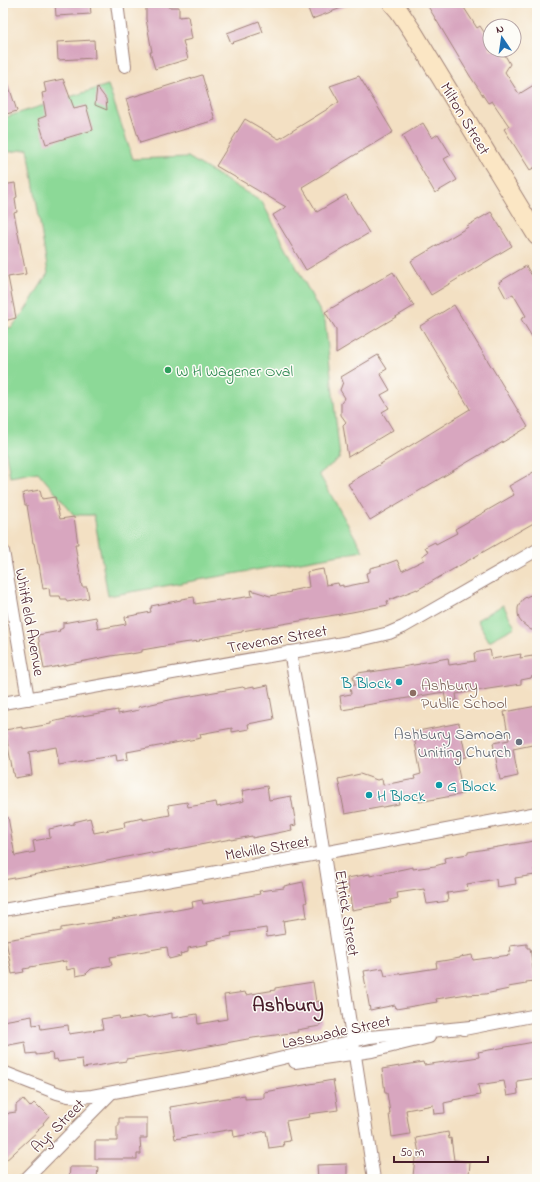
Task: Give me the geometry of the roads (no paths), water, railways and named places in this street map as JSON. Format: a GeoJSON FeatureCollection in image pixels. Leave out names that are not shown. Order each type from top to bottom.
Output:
{"type":"FeatureCollection","features":[{"type":"Feature","properties":{"kind":"main road","name":"Milton Street"},"geometry":{"type":"LineString","coordinates":[[392,3],[413,32],[537,236]]}},
{"type":"Feature","properties":{"kind":"street"},"geometry":{"type":"LineString","coordinates":[[117,3],[125,66]]}},
{"type":"Feature","properties":{"kind":"street","name":"Trevenar Street"},"geometry":{"type":"LineString","coordinates":[[3,704],[374,637],[389,633],[403,627],[537,550]]}},
{"type":"Feature","properties":{"kind":"street","name":"Whitfield Avenue"},"geometry":{"type":"LineString","coordinates":[[3,551],[28,699]]}},
{"type":"Feature","properties":{"kind":"street","name":"Ettrick Street"},"geometry":{"type":"LineString","coordinates":[[290,652],[310,764],[374,1179]]}},
{"type":"Feature","properties":{"kind":"street","name":"Melville Street"},"geometry":{"type":"LineString","coordinates":[[3,910],[537,813]]}},
{"type":"Feature","properties":{"kind":"street","name":"Lasswade Street"},"geometry":{"type":"LineString","coordinates":[[233,1070],[372,1051],[471,1027],[537,1015]]}},
{"type":"Feature","properties":{"kind":"street","name":"Lasswade Street"},"geometry":{"type":"LineString","coordinates":[[3,1072],[57,1093],[80,1097],[110,1094],[233,1070],[370,1037],[471,1027]]}},
{"type":"Feature","properties":{"kind":"street","name":"Ayr Street"},"geometry":{"type":"LineString","coordinates":[[26,1179],[110,1094]]}},
{"type":"Feature","properties":{"kind":"place","name":"W H Wagener Oval"},"geometry":{"type":"Point","coordinates":[168,370]}},
{"type":"Feature","properties":{"kind":"place","name":"B Block"},"geometry":{"type":"Point","coordinates":[399,682]}},
{"type":"Feature","properties":{"kind":"place","name":"Ashbury Public School"},"geometry":{"type":"Point","coordinates":[413,693]}},
{"type":"Feature","properties":{"kind":"place","name":"Ashbury Samoan Uniting Church"},"geometry":{"type":"Point","coordinates":[519,742]}},
{"type":"Feature","properties":{"kind":"place","name":"G Block"},"geometry":{"type":"Point","coordinates":[439,785]}},
{"type":"Feature","properties":{"kind":"place","name":"H Block"},"geometry":{"type":"Point","coordinates":[369,795]}},
{"type":"Feature","properties":{"kind":"district","name":"Ashbury"},"geometry":{"type":"Point","coordinates":[288,1004]}}]}
